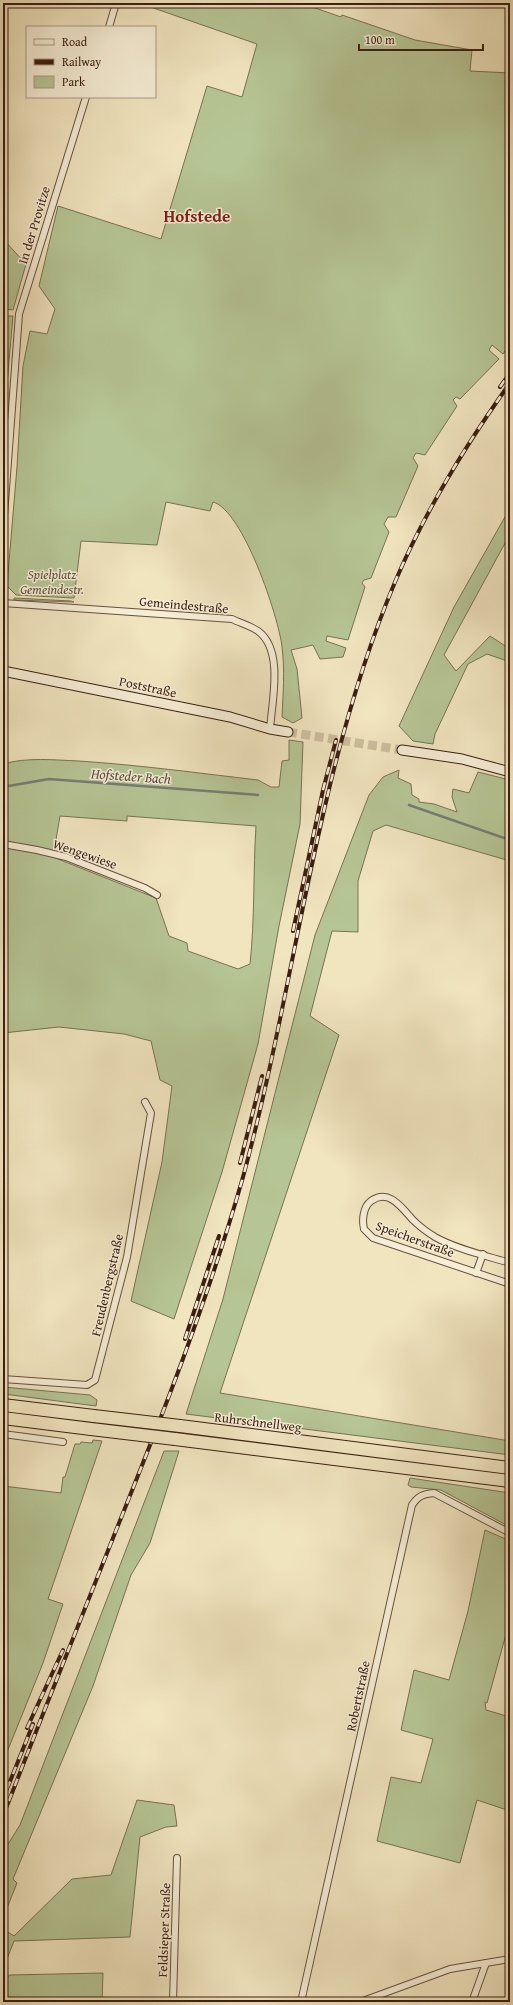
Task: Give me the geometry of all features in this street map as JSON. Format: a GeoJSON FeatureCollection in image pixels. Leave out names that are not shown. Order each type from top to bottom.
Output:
{"type":"FeatureCollection","features":[{"type":"Feature","properties":{"kind":"highway"},"geometry":{"type":"LineString","coordinates":[[3,1400],[52,1411]]}},
{"type":"Feature","properties":{"kind":"highway","name":"Ruhrschnellweg"},"geometry":{"type":"LineString","coordinates":[[3,1405],[510,1468]]}},
{"type":"Feature","properties":{"kind":"highway","name":"Ruhrschnellweg"},"geometry":{"type":"LineString","coordinates":[[3,1418],[510,1480]]}},
{"type":"Feature","properties":{"kind":"street"},"geometry":{"type":"LineString","coordinates":[[109,26],[116,3]]}},
{"type":"Feature","properties":{"kind":"street","name":"In der Provitze"},"geometry":{"type":"LineString","coordinates":[[3,529],[19,314],[86,98]]}},
{"type":"Feature","properties":{"kind":"street","name":"Gemeindestraße"},"geometry":{"type":"LineString","coordinates":[[3,603],[232,619],[257,630],[265,637],[271,649],[274,662],[270,729]]}},
{"type":"Feature","properties":{"kind":"street","name":"Poststraße"},"geometry":{"type":"LineString","coordinates":[[3,670],[230,717],[270,729],[288,732]]}},
{"type":"Feature","properties":{"kind":"street"},"geometry":{"type":"LineString","coordinates":[[402,750],[462,759],[510,772]]}},
{"type":"Feature","properties":{"kind":"street","name":"Wengewiese"},"geometry":{"type":"LineString","coordinates":[[3,844],[66,857],[145,888],[156,895]]}},
{"type":"Feature","properties":{"kind":"street","name":"Freudenbergstraße"},"geometry":{"type":"LineString","coordinates":[[3,1379],[87,1385],[95,1380],[127,1257],[151,1113],[145,1102]]}},
{"type":"Feature","properties":{"kind":"street","name":"Speicherstraße"},"geometry":{"type":"LineString","coordinates":[[510,1263],[435,1237],[413,1220],[397,1202],[389,1198],[378,1197],[368,1204],[363,1216],[364,1229],[373,1238],[510,1284]]}},
{"type":"Feature","properties":{"kind":"street"},"geometry":{"type":"LineString","coordinates":[[476,1273],[483,1254]]}},
{"type":"Feature","properties":{"kind":"street"},"geometry":{"type":"LineString","coordinates":[[3,1434],[63,1442]]}},
{"type":"Feature","properties":{"kind":"street","name":"Robertstraße"},"geometry":{"type":"LineString","coordinates":[[301,2002],[412,1505],[416,1497],[422,1494],[434,1493],[510,1533]]}},
{"type":"Feature","properties":{"kind":"street","name":"Feldsieper Straße"},"geometry":{"type":"LineString","coordinates":[[173,2002],[177,1858]]}},
{"type":"Feature","properties":{"kind":"street"},"geometry":{"type":"LineString","coordinates":[[360,2002],[450,1970],[510,1959]]}},
{"type":"Feature","properties":{"kind":"street"},"geometry":{"type":"LineString","coordinates":[[472,2002],[486,1963]]}},
{"type":"Feature","properties":{"kind":"green space","name":"Spielplatz Gemeindestr."},"geometry":{"type":"Polygon","coordinates":[[[139,3],[301,3],[341,17],[342,15],[415,40],[472,50],[470,71],[510,73],[510,344],[503,354],[492,345],[489,350],[499,359],[460,399],[456,397],[453,400],[457,406],[425,455],[416,453],[413,458],[418,466],[396,517],[388,517],[384,524],[389,532],[371,578],[364,580],[362,583],[365,587],[348,640],[327,636],[326,641],[346,648],[343,657],[320,659],[313,645],[291,650],[297,669],[302,718],[293,723],[282,717],[284,674],[282,647],[267,590],[258,567],[236,524],[224,509],[213,502],[210,511],[166,502],[157,545],[81,541],[74,598],[16,595],[7,586],[17,467],[23,366],[30,331],[47,334],[55,309],[39,286],[58,206],[161,239],[207,86],[242,97],[257,44],[139,3]]]}},
{"type":"Feature","properties":{"kind":"green space"},"geometry":{"type":"Polygon","coordinates":[[[3,239],[26,264],[13,310],[3,309],[3,239]]]}},
{"type":"Feature","properties":{"kind":"green space"},"geometry":{"type":"Polygon","coordinates":[[[3,316],[13,316],[3,428],[3,316]]]}},
{"type":"Feature","properties":{"kind":"green space"},"geometry":{"type":"Polygon","coordinates":[[[510,508],[510,534],[444,655],[456,671],[490,636],[510,649],[510,662],[487,654],[468,664],[435,734],[433,744],[413,741],[399,726],[454,607],[510,508]]]}},
{"type":"Feature","properties":{"kind":"green space"},"geometry":{"type":"Polygon","coordinates":[[[14,598],[71,601],[74,602],[14,600],[14,598]]]}},
{"type":"Feature","properties":{"kind":"green space"},"geometry":{"type":"Polygon","coordinates":[[[289,740],[303,742],[300,824],[279,926],[258,1044],[222,1172],[174,1319],[131,1301],[162,1162],[172,1086],[160,1080],[151,1041],[124,1034],[59,1027],[3,1033],[3,764],[21,760],[79,761],[168,769],[258,780],[271,787],[279,787],[282,761],[289,760],[289,740]],[[60,816],[53,857],[156,898],[169,936],[187,943],[188,951],[238,969],[250,964],[253,930],[256,826],[127,816],[127,821],[60,816]]]}},
{"type":"Feature","properties":{"kind":"green space"},"geometry":{"type":"Polygon","coordinates":[[[399,770],[398,778],[411,784],[412,795],[419,799],[419,802],[434,804],[457,812],[452,797],[453,789],[469,793],[478,772],[510,780],[510,861],[386,825],[373,831],[358,881],[358,932],[332,931],[310,1016],[339,1035],[220,1393],[510,1441],[510,1455],[186,1414],[223,1299],[315,935],[369,795],[383,777],[399,770]]]}},
{"type":"Feature","properties":{"kind":"green space"},"geometry":{"type":"Polygon","coordinates":[[[3,1387],[90,1395],[97,1400],[96,1406],[4,1394],[3,1387]]]}},
{"type":"Feature","properties":{"kind":"green space"},"geometry":{"type":"Polygon","coordinates":[[[93,1440],[102,1441],[48,1599],[63,1604],[43,1663],[3,1762],[3,1486],[61,1493],[63,1477],[65,1477],[75,1444],[80,1444],[81,1442],[92,1443],[93,1440]]]}},
{"type":"Feature","properties":{"kind":"green space"},"geometry":{"type":"Polygon","coordinates":[[[164,1451],[179,1451],[150,1543],[131,1575],[93,1686],[13,1879],[17,1883],[3,1918],[3,1852],[20,1825],[164,1451]]]}},
{"type":"Feature","properties":{"kind":"green space"},"geometry":{"type":"Polygon","coordinates":[[[410,1478],[510,1493],[510,1527],[441,1490],[411,1487],[408,1485],[410,1478]]]}},
{"type":"Feature","properties":{"kind":"green space"},"geometry":{"type":"Polygon","coordinates":[[[485,1530],[510,1541],[510,1626],[508,1627],[487,1703],[485,1702],[486,1710],[510,1717],[510,1811],[477,1800],[460,1863],[377,1841],[391,1777],[421,1783],[433,1739],[401,1730],[414,1670],[449,1680],[468,1611],[485,1530]]]}},
{"type":"Feature","properties":{"kind":"green space"},"geometry":{"type":"Polygon","coordinates":[[[137,1800],[174,1805],[177,1826],[166,1827],[140,1837],[130,1937],[14,1941],[3,1969],[3,1929],[14,1936],[72,1879],[111,1875],[137,1800]]]}},
{"type":"Feature","properties":{"kind":"green space"},"geometry":{"type":"Polygon","coordinates":[[[103,1973],[102,2002],[3,2002],[3,1980],[10,1975],[103,1973]]]}},
{"type":"Feature","properties":{"kind":"waterway","name":"Hofsteder Bach"},"geometry":{"type":"LineString","coordinates":[[3,787],[49,779],[258,795]]}},
{"type":"Feature","properties":{"kind":"waterway","name":"Hofsteder Bach"},"geometry":{"type":"LineString","coordinates":[[409,805],[510,840]]}},
{"type":"Feature","properties":{"kind":"tunnel"},"geometry":{"type":"LineString","coordinates":[[288,732],[402,750]]}},
{"type":"Feature","properties":{"kind":"railway"},"geometry":{"type":"LineString","coordinates":[[500,387],[510,373]]}},
{"type":"Feature","properties":{"kind":"railway"},"geometry":{"type":"LineString","coordinates":[[3,1816],[166,1404],[215,1269],[243,1177],[262,1103],[326,802],[345,727],[368,654],[395,582],[419,530],[462,455],[510,383]]}},
{"type":"Feature","properties":{"kind":"railway"},"geometry":{"type":"LineString","coordinates":[[293,931],[323,790],[336,740]]}},
{"type":"Feature","properties":{"kind":"railway"},"geometry":{"type":"LineString","coordinates":[[240,1163],[262,1076]]}},
{"type":"Feature","properties":{"kind":"railway"},"geometry":{"type":"LineString","coordinates":[[185,1339],[219,1236]]}},
{"type":"Feature","properties":{"kind":"railway"},"geometry":{"type":"LineString","coordinates":[[27,1728],[63,1650]]}},
{"type":"Feature","properties":{"kind":"railway"},"geometry":{"type":"LineString","coordinates":[[7,1789],[33,1724]]}},
{"type":"Feature","properties":{"kind":"district","name":"Hofstede"},"geometry":{"type":"Point","coordinates":[197,215]}}]}
